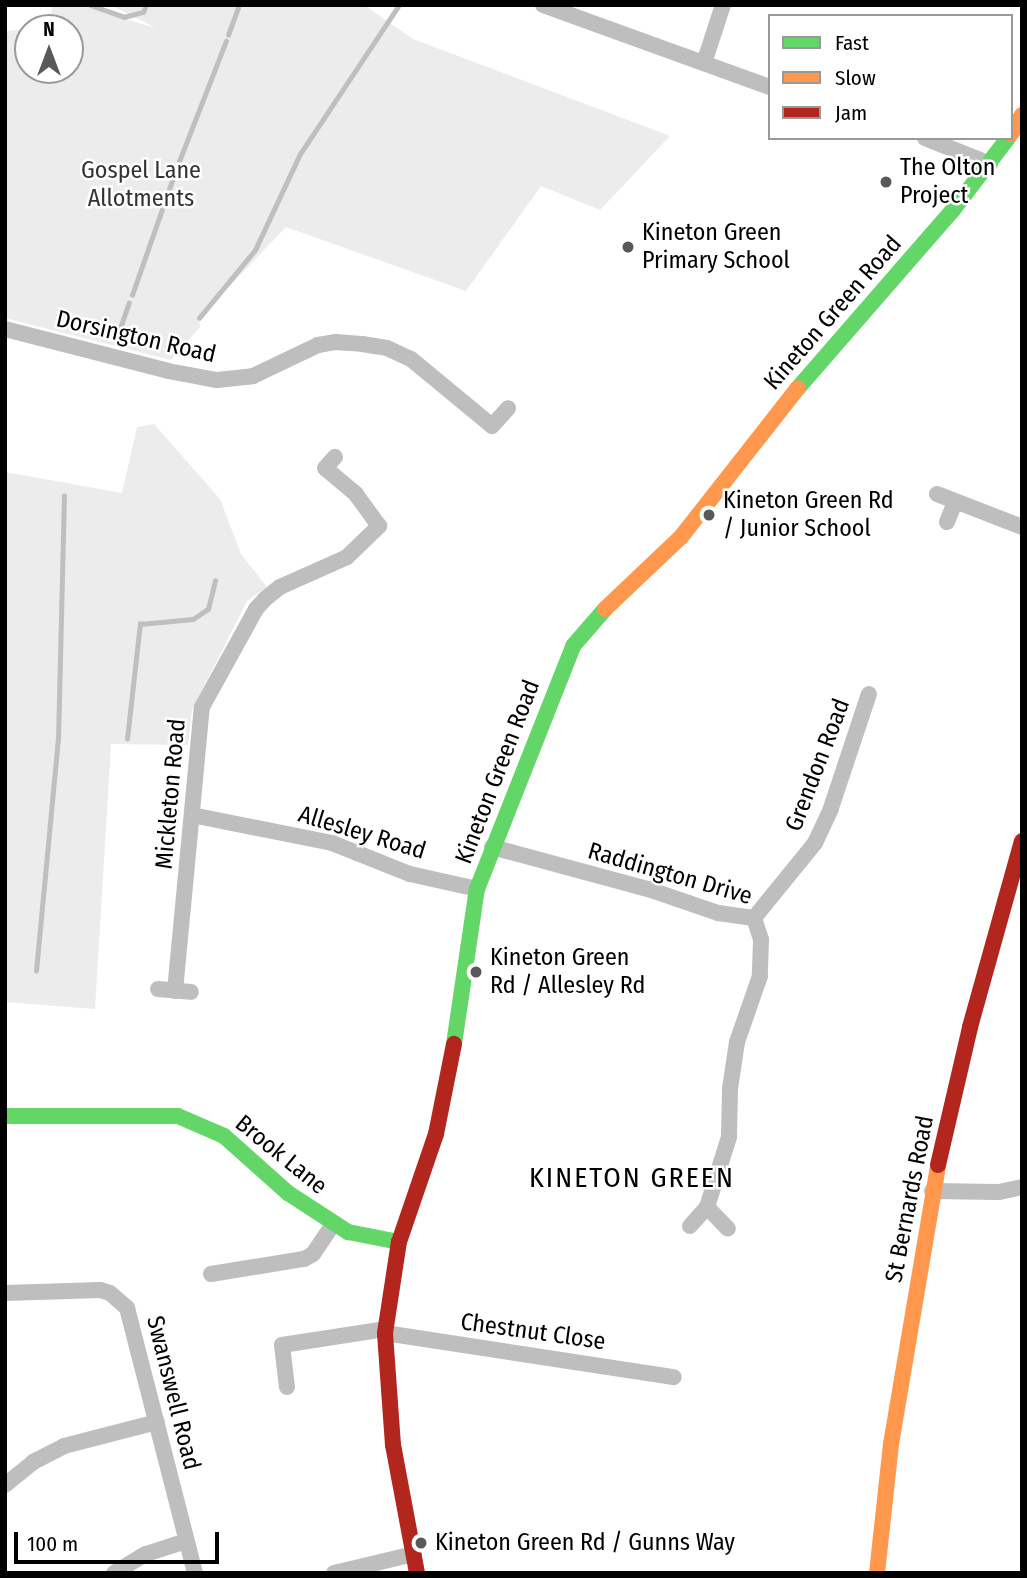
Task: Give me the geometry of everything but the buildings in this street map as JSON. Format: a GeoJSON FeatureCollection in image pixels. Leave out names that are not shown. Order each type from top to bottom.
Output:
{"type":"FeatureCollection","features":[{"type":"Feature","properties":{"kind":"street"},"geometry":{"type":"LineString","coordinates":[[543,5],[768,86]]}},
{"type":"Feature","properties":{"kind":"street"},"geometry":{"type":"LineString","coordinates":[[704,63],[723,5]]}},
{"type":"Feature","properties":{"kind":"street"},"geometry":{"type":"LineString","coordinates":[[1013,131],[1022,115]]}},
{"type":"Feature","properties":{"kind":"street"},"geometry":{"type":"LineString","coordinates":[[930,140],[990,164]]}},
{"type":"Feature","properties":{"kind":"street","name":"Kineton Green Road"},"geometry":{"type":"LineString","coordinates":[[417,1573],[393,1445],[385,1331],[399,1242],[436,1134],[450,1065],[477,889],[573,646],[588,626],[681,537],[809,373],[990,164],[1007,140]]}},
{"type":"Feature","properties":{"kind":"street","name":"Dorsington Road"},"geometry":{"type":"LineString","coordinates":[[5,329],[156,368],[217,380],[253,376],[318,345],[335,342],[362,344],[387,348],[411,359],[492,426],[509,408]]}},
{"type":"Feature","properties":{"kind":"street","name":"Mickleton Road"},"geometry":{"type":"LineString","coordinates":[[158,989],[183,992],[191,815],[202,707],[256,609],[280,587],[347,557],[379,526],[356,494],[325,468],[335,457]]}},
{"type":"Feature","properties":{"kind":"street"},"geometry":{"type":"LineString","coordinates":[[937,494],[1022,527]]}},
{"type":"Feature","properties":{"kind":"street"},"geometry":{"type":"LineString","coordinates":[[947,522],[955,502]]}},
{"type":"Feature","properties":{"kind":"street","name":"Grendon Road"},"geometry":{"type":"LineString","coordinates":[[754,918],[815,843],[831,808],[869,694]]}},
{"type":"Feature","properties":{"kind":"street","name":"Allesley Road"},"geometry":{"type":"LineString","coordinates":[[191,815],[332,843],[410,874],[477,889]]}},
{"type":"Feature","properties":{"kind":"street","name":"St Bernards Road"},"geometry":{"type":"LineString","coordinates":[[877,1573],[892,1431],[932,1191],[970,1027],[1022,841]]}},
{"type":"Feature","properties":{"kind":"street","name":"Raddington Drive"},"geometry":{"type":"LineString","coordinates":[[492,847],[648,889],[718,913],[754,918],[761,940],[761,976],[737,1042],[730,1089],[729,1137],[707,1207],[690,1226]]}},
{"type":"Feature","properties":{"kind":"street","name":"Brook Lane"},"geometry":{"type":"LineString","coordinates":[[5,1116],[178,1116],[224,1136],[257,1168],[333,1224],[348,1232],[399,1242]]}},
{"type":"Feature","properties":{"kind":"street"},"geometry":{"type":"LineString","coordinates":[[932,1191],[999,1192],[1022,1188]]}},
{"type":"Feature","properties":{"kind":"street"},"geometry":{"type":"LineString","coordinates":[[707,1207],[728,1229]]}},
{"type":"Feature","properties":{"kind":"street"},"geometry":{"type":"LineString","coordinates":[[211,1274],[304,1259],[313,1254],[333,1224]]}},
{"type":"Feature","properties":{"kind":"street","name":"Swanswell Road"},"geometry":{"type":"LineString","coordinates":[[5,1293],[90,1289],[110,1293],[119,1299],[134,1323],[195,1573]]}},
{"type":"Feature","properties":{"kind":"street","name":"Chestnut Close"},"geometry":{"type":"LineString","coordinates":[[287,1387],[282,1345],[385,1331],[674,1377]]}},
{"type":"Feature","properties":{"kind":"street"},"geometry":{"type":"LineString","coordinates":[[5,1485],[33,1462],[64,1446],[157,1422]]}},
{"type":"Feature","properties":{"kind":"street"},"geometry":{"type":"LineString","coordinates":[[114,1573],[146,1554],[186,1541]]}},
{"type":"Feature","properties":{"kind":"street"},"geometry":{"type":"LineString","coordinates":[[334,1573],[414,1554]]}},
{"type":"Feature","properties":{"kind":"green space","name":"Gospel Lane Allotments"},"geometry":{"type":"Polygon","coordinates":[[[52,5],[79,5],[156,28],[111,5],[364,5],[413,39],[670,136],[600,210],[541,186],[466,291],[286,227],[199,318],[200,327],[171,360],[5,318],[5,31],[14,30],[14,84],[84,84],[84,14],[51,14],[52,5]]]}},
{"type":"Feature","properties":{"kind":"green space"},"geometry":{"type":"Polygon","coordinates":[[[154,424],[220,499],[241,554],[267,587],[247,601],[192,710],[188,745],[111,744],[95,1009],[5,1002],[5,472],[122,493],[137,427],[154,424]]]}},
{"type":"Feature","properties":{"kind":"waterway"},"geometry":{"type":"LineString","coordinates":[[90,5],[124,17],[143,12],[146,5]]}},
{"type":"Feature","properties":{"kind":"waterway"},"geometry":{"type":"LineString","coordinates":[[228,35],[239,5]]}},
{"type":"Feature","properties":{"kind":"waterway"},"geometry":{"type":"LineString","coordinates":[[199,318],[255,250],[300,154],[399,5]]}},
{"type":"Feature","properties":{"kind":"waterway"},"geometry":{"type":"LineString","coordinates":[[132,295],[178,164],[226,41]]}},
{"type":"Feature","properties":{"kind":"waterway"},"geometry":{"type":"LineString","coordinates":[[117,337],[129,303]]}},
{"type":"Feature","properties":{"kind":"waterway"},"geometry":{"type":"LineString","coordinates":[[36,971],[58,740],[64,496]]}},
{"type":"Feature","properties":{"kind":"waterway"},"geometry":{"type":"LineString","coordinates":[[127,739],[140,624],[193,619],[208,609],[215,581]]}},
{"type":"Feature","properties":{"kind":"traffic: fast"},"geometry":{"type":"LineString","coordinates":[[798,388],[953,210],[1006,140]]}},
{"type":"Feature","properties":{"kind":"traffic: fast"},"geometry":{"type":"LineString","coordinates":[[454,1044],[477,889],[573,646],[605,609]]}},
{"type":"Feature","properties":{"kind":"traffic: fast"},"geometry":{"type":"LineString","coordinates":[[5,1116],[178,1116],[224,1136],[288,1193],[348,1232],[399,1242]]}},
{"type":"Feature","properties":{"kind":"traffic: slow"},"geometry":{"type":"LineString","coordinates":[[1013,131],[1022,115]]}},
{"type":"Feature","properties":{"kind":"traffic: slow"},"geometry":{"type":"LineString","coordinates":[[605,609],[681,537],[798,388]]}},
{"type":"Feature","properties":{"kind":"traffic: slow"},"geometry":{"type":"LineString","coordinates":[[877,1573],[891,1444],[938,1165]]}},
{"type":"Feature","properties":{"kind":"traffic: jam"},"geometry":{"type":"LineString","coordinates":[[938,1165],[970,1027],[1022,841]]}},
{"type":"Feature","properties":{"kind":"traffic: jam"},"geometry":{"type":"LineString","coordinates":[[417,1573],[393,1445],[385,1333],[399,1242],[436,1134],[454,1044]]}},
{"type":"Feature","properties":{"kind":"place","name":"The Olton Project"},"geometry":{"type":"Point","coordinates":[886,182]}},
{"type":"Feature","properties":{"kind":"place","name":"Kineton Green Primary School"},"geometry":{"type":"Point","coordinates":[628,247]}},
{"type":"Feature","properties":{"kind":"place","name":"Kineton Green Rd / Junior School"},"geometry":{"type":"Point","coordinates":[709,515]}},
{"type":"Feature","properties":{"kind":"place","name":"Kineton Green Rd / Allesley Rd"},"geometry":{"type":"Point","coordinates":[476,972]}},
{"type":"Feature","properties":{"kind":"place","name":"Kineton Green Rd / Gunns Way"},"geometry":{"type":"Point","coordinates":[421,1543]}},
{"type":"Feature","properties":{"kind":"district","name":"KINETON GREEN"},"geometry":{"type":"Point","coordinates":[632,1178]}}]}
